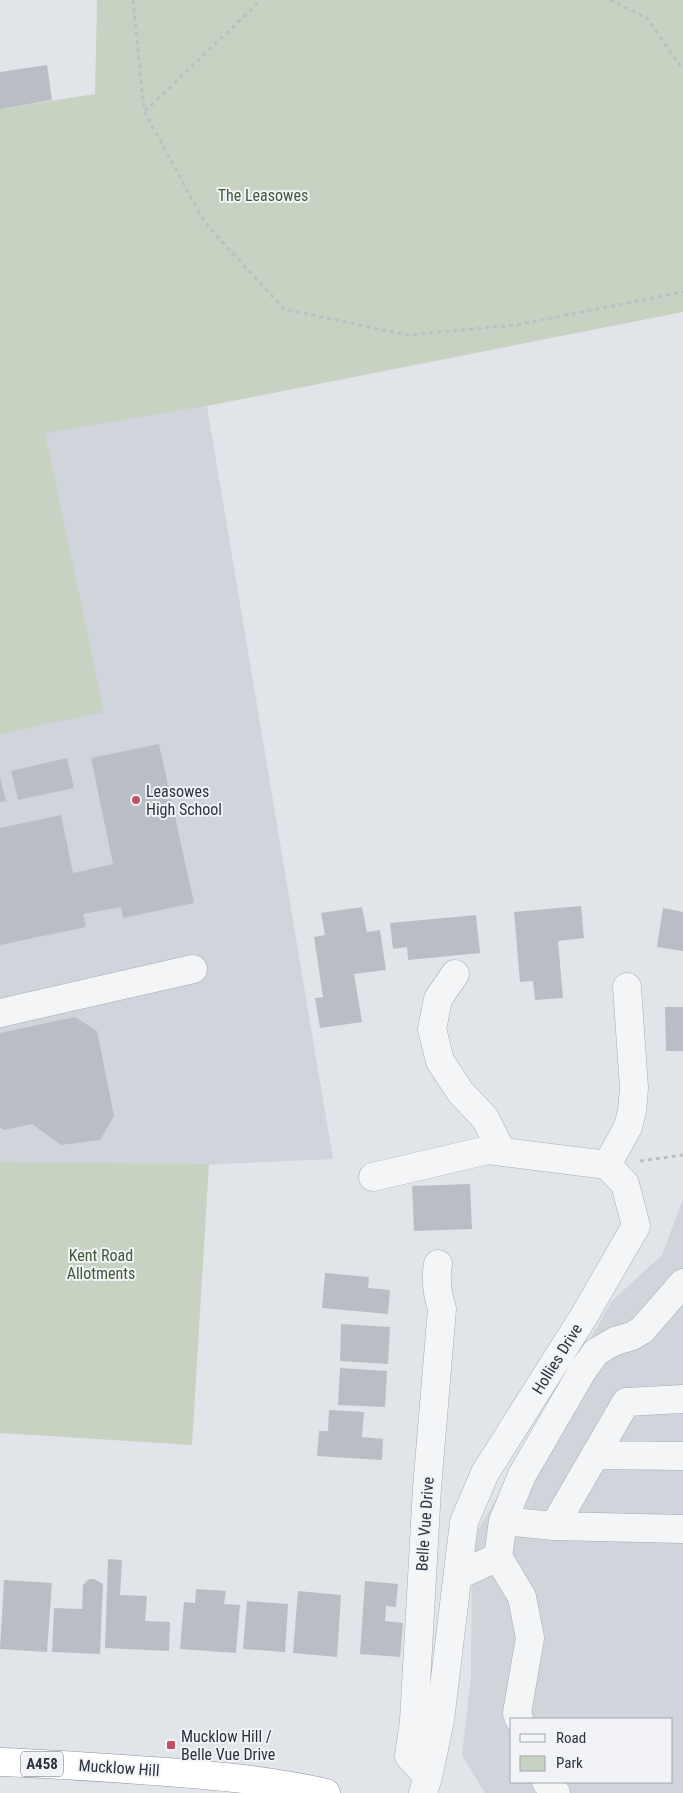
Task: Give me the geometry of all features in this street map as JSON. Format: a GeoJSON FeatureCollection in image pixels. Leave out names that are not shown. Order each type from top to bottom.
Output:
{"type":"FeatureCollection","features":[{"type":"Feature","properties":{"kind":"highway","name":"Mucklow Hill"},"geometry":{"type":"LineString","coordinates":[[0,1762],[85,1766],[239,1778],[287,1784],[326,1793]]}},
{"type":"Feature","properties":{"kind":"street"},"geometry":{"type":"LineString","coordinates":[[0,1013],[193,969]]}},
{"type":"Feature","properties":{"kind":"street"},"geometry":{"type":"LineString","coordinates":[[455,974],[438,999],[432,1029],[440,1061],[461,1093],[485,1118],[502,1152]]}},
{"type":"Feature","properties":{"kind":"street"},"geometry":{"type":"LineString","coordinates":[[373,1177],[488,1150],[607,1165],[628,1127],[632,1111],[634,1088],[627,987]]}},
{"type":"Feature","properties":{"kind":"street","name":"Hollies Drive"},"geometry":{"type":"LineString","coordinates":[[426,1785],[440,1720],[464,1522],[485,1473],[584,1316],[636,1226],[625,1184],[607,1165]]}},
{"type":"Feature","properties":{"kind":"street","name":"Belle Vue Drive"},"geometry":{"type":"LineString","coordinates":[[426,1785],[409,1756],[415,1711],[427,1488],[442,1309],[436,1291],[438,1264]]}},
{"type":"Feature","properties":{"kind":"street"},"geometry":{"type":"LineString","coordinates":[[519,1718],[517,1713],[530,1638],[522,1597],[498,1557],[503,1521],[522,1475],[583,1370],[596,1352],[615,1341],[632,1336],[642,1330],[683,1283]]}},
{"type":"Feature","properties":{"kind":"street"},"geometry":{"type":"LineString","coordinates":[[554,1526],[626,1402],[683,1399]]}},
{"type":"Feature","properties":{"kind":"street"},"geometry":{"type":"LineString","coordinates":[[596,1456],[683,1456]]}},
{"type":"Feature","properties":{"kind":"street"},"geometry":{"type":"LineString","coordinates":[[503,1521],[554,1526],[683,1529]]}},
{"type":"Feature","properties":{"kind":"street"},"geometry":{"type":"LineString","coordinates":[[459,1575],[498,1557]]}},
{"type":"Feature","properties":{"kind":"street"},"geometry":{"type":"LineString","coordinates":[[547,1783],[556,1793]]}},
{"type":"Feature","properties":{"kind":"path"},"geometry":{"type":"LineString","coordinates":[[133,0],[144,111],[205,223],[284,308],[407,335],[516,325],[683,292]]}},
{"type":"Feature","properties":{"kind":"path"},"geometry":{"type":"LineString","coordinates":[[144,111],[256,5],[259,0]]}},
{"type":"Feature","properties":{"kind":"path"},"geometry":{"type":"LineString","coordinates":[[610,0],[647,18],[683,70]]}},
{"type":"Feature","properties":{"kind":"path"},"geometry":{"type":"LineString","coordinates":[[607,1165],[683,1155]]}},
{"type":"Feature","properties":{"kind":"shaded area","name":"Leasowes High School"},"geometry":{"type":"Polygon","coordinates":[[[207,406],[333,1159],[152,1167],[0,1162],[0,440],[207,406]]]}},
{"type":"Feature","properties":{"kind":"shaded area"},"geometry":{"type":"Polygon","coordinates":[[[683,1199],[683,1793],[485,1793],[462,1755],[471,1675],[472,1540],[612,1301],[662,1255],[683,1199]]]}},
{"type":"Feature","properties":{"kind":"green space","name":"The Leasowes"},"geometry":{"type":"Polygon","coordinates":[[[97,0],[683,0],[683,312],[207,406],[45,433],[104,712],[0,734],[0,109],[95,94],[97,0]]]}},
{"type":"Feature","properties":{"kind":"green space","name":"Kent Road Allotments"},"geometry":{"type":"Polygon","coordinates":[[[0,1162],[209,1164],[192,1445],[0,1433],[0,1162]]]}},
{"type":"Feature","properties":{"kind":"building"},"geometry":{"type":"Polygon","coordinates":[[[47,65],[52,100],[0,109],[0,72],[47,65]]]}},
{"type":"Feature","properties":{"kind":"building"},"geometry":{"type":"Polygon","coordinates":[[[159,744],[194,903],[123,918],[121,907],[83,914],[86,927],[0,945],[0,828],[61,815],[73,873],[113,864],[91,758],[159,744]]]}},
{"type":"Feature","properties":{"kind":"building"},"geometry":{"type":"Polygon","coordinates":[[[67,758],[74,788],[18,800],[11,771],[67,758]]]}},
{"type":"Feature","properties":{"kind":"building"},"geometry":{"type":"Polygon","coordinates":[[[0,776],[6,801],[0,802],[0,776]]]}},
{"type":"Feature","properties":{"kind":"building"},"geometry":{"type":"Polygon","coordinates":[[[581,906],[584,938],[558,941],[563,998],[535,1000],[533,981],[520,982],[514,912],[581,906]]]}},
{"type":"Feature","properties":{"kind":"building"},"geometry":{"type":"Polygon","coordinates":[[[362,907],[367,932],[380,930],[386,970],[354,974],[362,1022],[320,1028],[315,998],[323,997],[314,937],[325,935],[321,913],[362,907]]]}},
{"type":"Feature","properties":{"kind":"building"},"geometry":{"type":"Polygon","coordinates":[[[663,908],[683,912],[683,951],[657,947],[663,908]]]}},
{"type":"Feature","properties":{"kind":"building"},"geometry":{"type":"Polygon","coordinates":[[[476,915],[480,953],[408,960],[407,947],[393,949],[390,923],[476,915]]]}},
{"type":"Feature","properties":{"kind":"building"},"geometry":{"type":"Polygon","coordinates":[[[665,1007],[683,1007],[683,1051],[666,1051],[665,1007]]]}},
{"type":"Feature","properties":{"kind":"building"},"geometry":{"type":"Polygon","coordinates":[[[75,1017],[97,1031],[114,1116],[100,1140],[61,1145],[32,1124],[3,1130],[0,1127],[0,1033],[75,1017]]]}},
{"type":"Feature","properties":{"kind":"building"},"geometry":{"type":"Polygon","coordinates":[[[470,1184],[472,1229],[414,1231],[412,1186],[470,1184]]]}},
{"type":"Feature","properties":{"kind":"building"},"geometry":{"type":"Polygon","coordinates":[[[325,1273],[369,1277],[368,1288],[390,1290],[388,1314],[322,1308],[325,1273]]]}},
{"type":"Feature","properties":{"kind":"building"},"geometry":{"type":"Polygon","coordinates":[[[341,1324],[390,1327],[388,1364],[340,1361],[341,1324]]]}},
{"type":"Feature","properties":{"kind":"building"},"geometry":{"type":"Polygon","coordinates":[[[340,1368],[387,1371],[385,1407],[338,1405],[340,1368]]]}},
{"type":"Feature","properties":{"kind":"building"},"geometry":{"type":"Polygon","coordinates":[[[329,1410],[364,1412],[362,1437],[383,1439],[382,1460],[317,1456],[319,1431],[328,1431],[329,1410]]]}},
{"type":"Feature","properties":{"kind":"building"},"geometry":{"type":"Polygon","coordinates":[[[108,1559],[122,1560],[120,1595],[147,1596],[145,1621],[170,1622],[169,1651],[105,1648],[108,1559]]]}},
{"type":"Feature","properties":{"kind":"building"},"geometry":{"type":"Polygon","coordinates":[[[89,1579],[94,1579],[103,1584],[100,1654],[52,1652],[54,1608],[82,1609],[83,1585],[89,1579]]]}},
{"type":"Feature","properties":{"kind":"building"},"geometry":{"type":"Polygon","coordinates":[[[4,1580],[52,1583],[47,1652],[0,1649],[4,1580]]]}},
{"type":"Feature","properties":{"kind":"building"},"geometry":{"type":"Polygon","coordinates":[[[365,1581],[398,1584],[396,1607],[386,1606],[385,1621],[403,1623],[400,1657],[360,1654],[365,1581]]]}},
{"type":"Feature","properties":{"kind":"building"},"geometry":{"type":"Polygon","coordinates":[[[196,1589],[226,1591],[224,1604],[240,1605],[236,1653],[180,1649],[184,1602],[195,1603],[196,1589]]]}},
{"type":"Feature","properties":{"kind":"building"},"geometry":{"type":"Polygon","coordinates":[[[298,1591],[341,1595],[337,1657],[293,1653],[298,1591]]]}},
{"type":"Feature","properties":{"kind":"building"},"geometry":{"type":"Polygon","coordinates":[[[247,1601],[288,1604],[285,1652],[243,1649],[247,1601]]]}},
{"type":"Feature","properties":{"kind":"place","name":"Leasowes High School"},"geometry":{"type":"Point","coordinates":[136,800]}},
{"type":"Feature","properties":{"kind":"place","name":"Mucklow Hill / Belle Vue Drive"},"geometry":{"type":"Point","coordinates":[171,1745]}}]}
